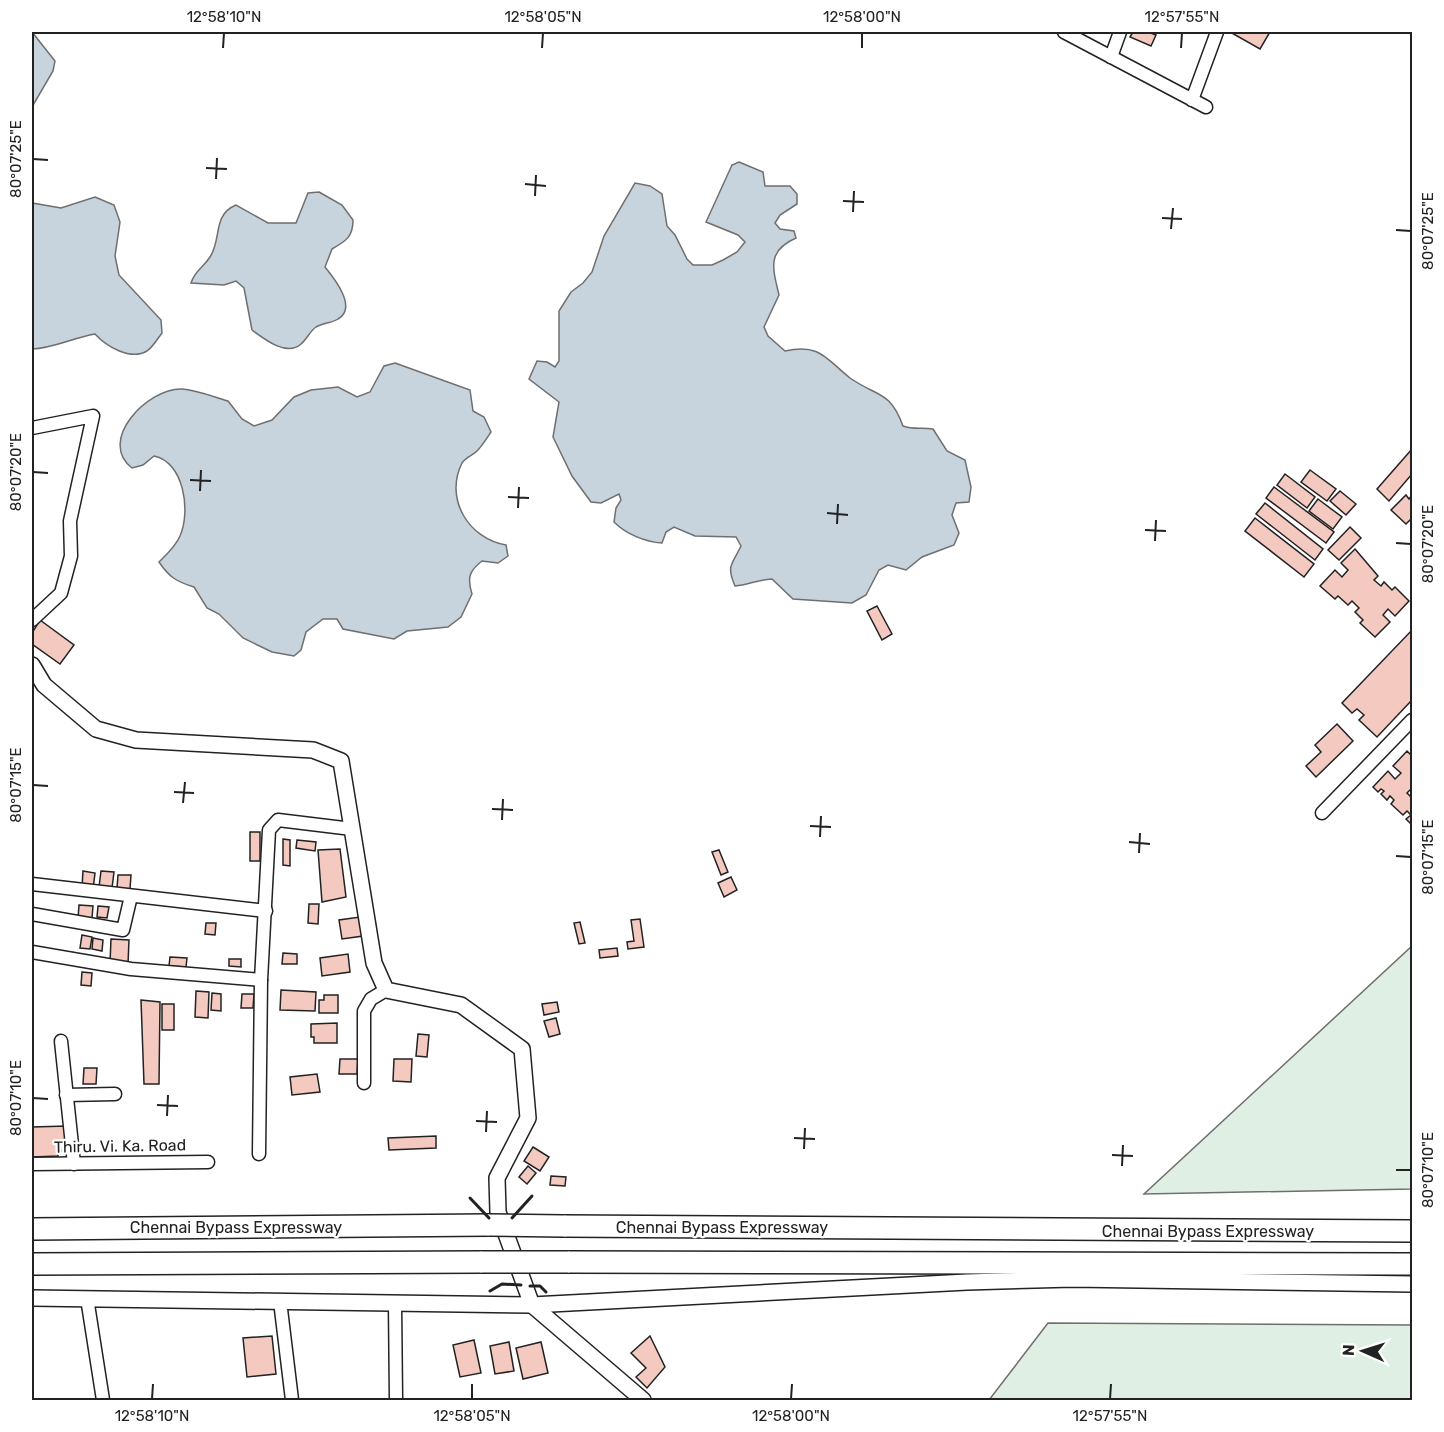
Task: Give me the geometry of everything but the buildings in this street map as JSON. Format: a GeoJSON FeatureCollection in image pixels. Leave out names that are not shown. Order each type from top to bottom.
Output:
{"type":"FeatureCollection","features":[{"type":"Feature","properties":{"kind":"highway","name":"Chennai Bypass Expressway"},"geometry":{"type":"LineString","coordinates":[[32,1229],[489,1225],[1413,1231]]}},
{"type":"Feature","properties":{"kind":"highway","name":"Chennai Bypass Expressway"},"geometry":{"type":"LineString","coordinates":[[32,1264],[568,1262],[968,1272],[1413,1264]]}},
{"type":"Feature","properties":{"kind":"street"},"geometry":{"type":"LineString","coordinates":[[1064,32],[1206,107]]}},
{"type":"Feature","properties":{"kind":"street"},"geometry":{"type":"LineString","coordinates":[[1111,57],[1120,32]]}},
{"type":"Feature","properties":{"kind":"street"},"geometry":{"type":"LineString","coordinates":[[1191,100],[1217,32]]}},
{"type":"Feature","properties":{"kind":"street"},"geometry":{"type":"LineString","coordinates":[[32,428],[93,416],[70,521],[71,556],[61,593],[32,620]]}},
{"type":"Feature","properties":{"kind":"street"},"geometry":{"type":"LineString","coordinates":[[32,665],[44,685],[96,729],[136,740],[314,750],[341,761],[374,963],[386,990]]}},
{"type":"Feature","properties":{"kind":"street"},"geometry":{"type":"LineString","coordinates":[[1322,813],[1413,720]]}},
{"type":"Feature","properties":{"kind":"street"},"geometry":{"type":"LineString","coordinates":[[259,1154],[261,980],[269,830],[278,820],[352,829]]}},
{"type":"Feature","properties":{"kind":"street"},"geometry":{"type":"LineString","coordinates":[[32,884],[266,911]]}},
{"type":"Feature","properties":{"kind":"street"},"geometry":{"type":"LineString","coordinates":[[32,914],[123,930],[131,896]]}},
{"type":"Feature","properties":{"kind":"street"},"geometry":{"type":"LineString","coordinates":[[32,952],[130,969],[261,980]]}},
{"type":"Feature","properties":{"kind":"street"},"geometry":{"type":"LineString","coordinates":[[364,1083],[364,1011],[371,999],[386,990],[461,1005],[522,1048],[528,1118],[497,1178],[498,1212],[532,1305],[642,1401]]}},
{"type":"Feature","properties":{"kind":"street"},"geometry":{"type":"LineString","coordinates":[[61,1041],[74,1164]]}},
{"type":"Feature","properties":{"kind":"street"},"geometry":{"type":"LineString","coordinates":[[66,1095],[115,1094]]}},
{"type":"Feature","properties":{"kind":"street","name":"Thiru. Vi. Ka. Road"},"geometry":{"type":"LineString","coordinates":[[32,1164],[208,1162]]}},
{"type":"Feature","properties":{"kind":"street"},"geometry":{"type":"LineString","coordinates":[[1078,1271],[1413,1284]]}},
{"type":"Feature","properties":{"kind":"street"},"geometry":{"type":"LineString","coordinates":[[32,1298],[532,1305],[968,1272]]}},
{"type":"Feature","properties":{"kind":"street"},"geometry":{"type":"LineString","coordinates":[[87,1298],[102,1401]]}},
{"type":"Feature","properties":{"kind":"street"},"geometry":{"type":"LineString","coordinates":[[280,1301],[292,1401]]}},
{"type":"Feature","properties":{"kind":"street"},"geometry":{"type":"LineString","coordinates":[[395,1303],[396,1401]]}},
{"type":"Feature","properties":{"kind":"green space"},"geometry":{"type":"Polygon","coordinates":[[[1412,946],[1412,1189],[1144,1194],[1412,946]]]}},
{"type":"Feature","properties":{"kind":"green space"},"geometry":{"type":"Polygon","coordinates":[[[1048,1323],[1412,1325],[1412,1400],[989,1400],[1048,1323]]]}},
{"type":"Feature","properties":{"kind":"shaded area"},"geometry":{"type":"Polygon","coordinates":[[[32,32],[55,61],[53,71],[32,107],[32,32]]]}},
{"type":"Feature","properties":{"kind":"shaded area"},"geometry":{"type":"Polygon","coordinates":[[[739,162],[763,172],[765,186],[790,186],[797,194],[797,204],[780,215],[775,223],[780,229],[794,231],[796,238],[780,249],[774,262],[779,295],[764,327],[768,336],[785,351],[807,349],[822,354],[850,378],[888,400],[903,426],[933,429],[947,451],[965,460],[971,487],[969,502],[956,503],[952,515],[959,533],[954,545],[922,557],[906,570],[888,565],[879,570],[866,595],[852,603],[793,599],[772,579],[735,586],[731,569],[741,546],[736,537],[695,536],[674,527],[666,532],[662,543],[643,539],[624,530],[614,522],[616,508],[621,500],[619,494],[601,503],[591,502],[572,476],[553,437],[559,402],[529,379],[537,361],[547,362],[555,367],[559,361],[559,311],[571,292],[592,272],[604,236],[635,183],[650,186],[662,194],[667,226],[693,265],[712,265],[737,252],[745,242],[738,235],[706,222],[732,165],[739,162]]]}},
{"type":"Feature","properties":{"kind":"shaded area"},"geometry":{"type":"Polygon","coordinates":[[[319,192],[342,205],[353,220],[350,235],[332,249],[325,267],[342,293],[346,308],[344,314],[338,319],[316,327],[295,348],[283,348],[269,342],[252,330],[244,288],[236,281],[224,285],[191,283],[214,250],[220,221],[228,209],[236,205],[268,223],[296,223],[308,193],[319,192]]]}},
{"type":"Feature","properties":{"kind":"shaded area"},"geometry":{"type":"Polygon","coordinates":[[[95,197],[114,205],[120,222],[115,256],[119,275],[161,320],[162,333],[147,351],[140,354],[119,351],[95,334],[32,349],[32,203],[61,208],[95,197]]]}},
{"type":"Feature","properties":{"kind":"shaded area"},"geometry":{"type":"Polygon","coordinates":[[[395,363],[470,390],[473,411],[484,417],[491,432],[477,451],[462,463],[457,477],[458,503],[471,526],[481,535],[506,545],[508,556],[498,563],[482,561],[474,568],[470,575],[472,594],[461,617],[448,627],[407,631],[394,639],[343,629],[337,619],[323,619],[306,632],[301,650],[294,656],[272,652],[243,638],[219,614],[207,608],[194,587],[174,578],[159,562],[174,547],[180,536],[185,514],[182,489],[178,477],[164,460],[154,456],[143,465],[132,468],[123,457],[120,444],[123,431],[142,406],[168,391],[188,390],[228,401],[242,419],[254,426],[272,420],[294,397],[311,390],[338,387],[357,397],[370,392],[384,366],[395,363]]]}},
{"type":"Feature","properties":{"kind":"wall"},"geometry":{"type":"LineString","coordinates":[[512,1218],[532,1196]]}},
{"type":"Feature","properties":{"kind":"wall"},"geometry":{"type":"LineString","coordinates":[[470,1198],[489,1218]]}},
{"type":"Feature","properties":{"kind":"wall"},"geometry":{"type":"LineString","coordinates":[[490,1291],[502,1284],[521,1285]]}},
{"type":"Feature","properties":{"kind":"wall"},"geometry":{"type":"LineString","coordinates":[[530,1286],[540,1286],[546,1292]]}}]}
